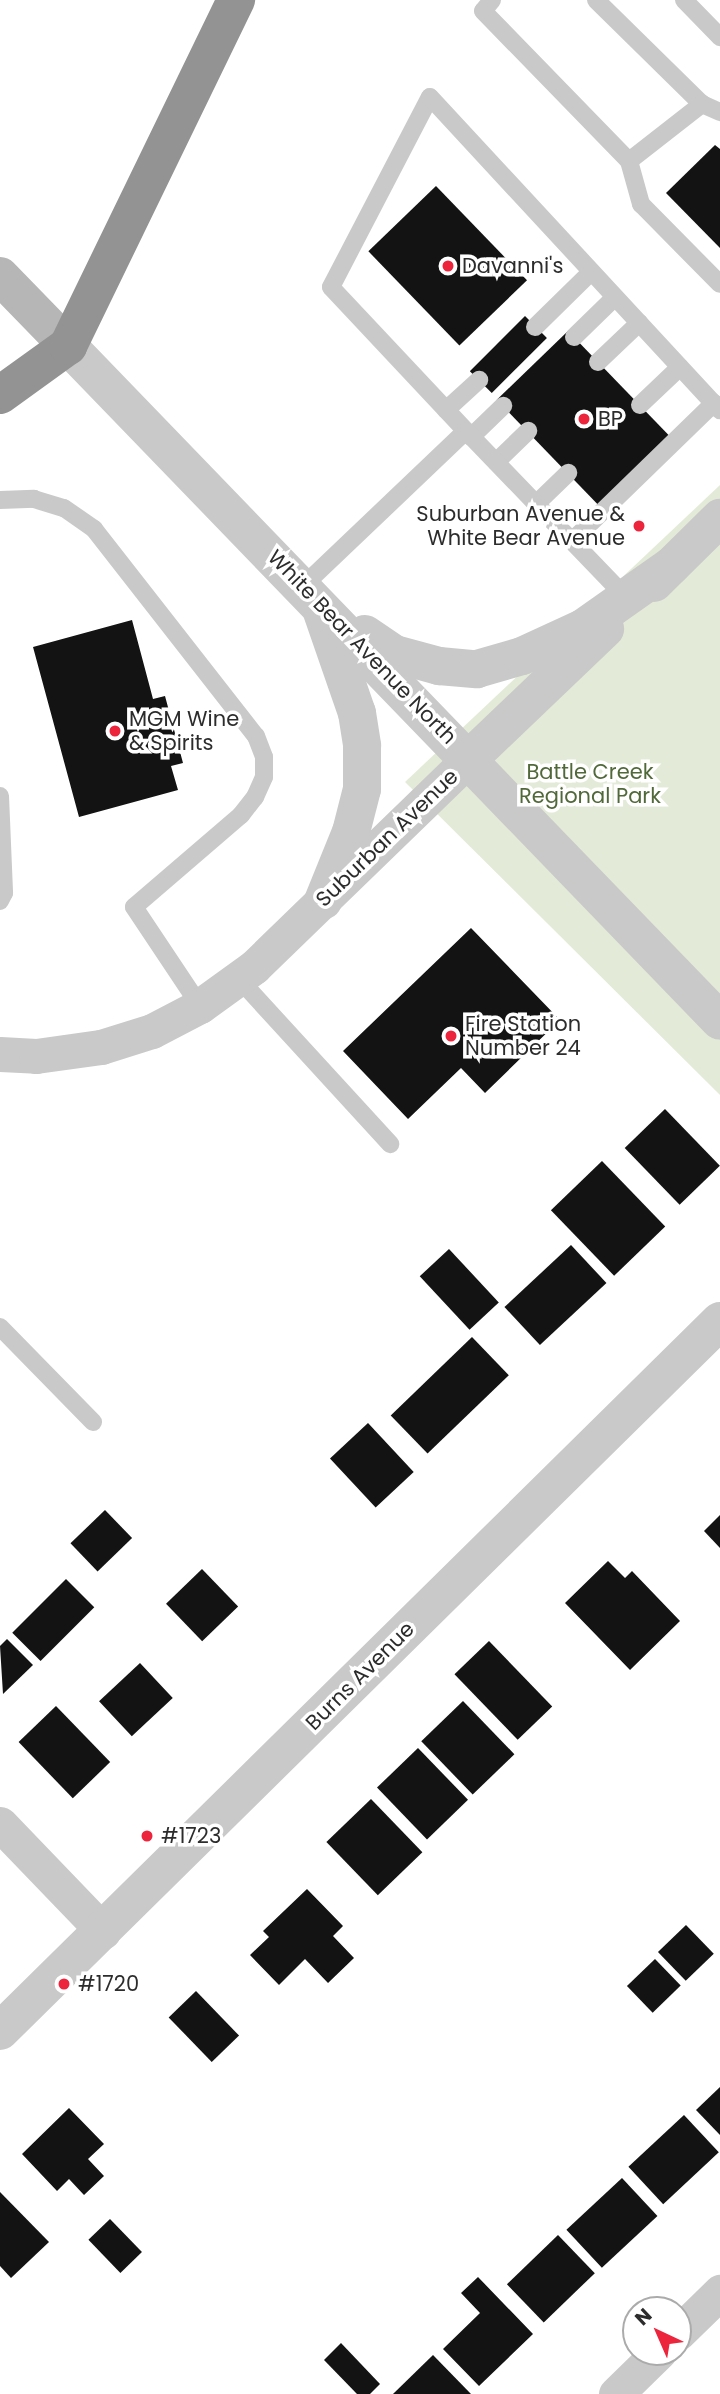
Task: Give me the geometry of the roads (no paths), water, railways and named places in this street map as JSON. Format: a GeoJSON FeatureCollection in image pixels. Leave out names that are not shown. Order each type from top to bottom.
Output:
{"type":"FeatureCollection","features":[{"type":"Feature","properties":{"kind":"highway"},"geometry":{"type":"LineString","coordinates":[[0,395],[68,346],[236,0]]}},
{"type":"Feature","properties":{"kind":"main road","name":"White Bear Avenue North"},"geometry":{"type":"LineString","coordinates":[[0,276],[68,346]]}},
{"type":"Feature","properties":{"kind":"street","name":"White Bear Avenue North"},"geometry":{"type":"LineString","coordinates":[[68,346],[470,758],[720,1021]]}},
{"type":"Feature","properties":{"kind":"street","name":"Suburban Avenue"},"geometry":{"type":"LineString","coordinates":[[0,1054],[36,1056],[101,1047],[152,1031],[200,1006],[239,979],[720,518]]}},
{"type":"Feature","properties":{"kind":"street"},"geometry":{"type":"LineString","coordinates":[[311,595],[395,654],[439,666],[477,669],[522,656],[583,628],[671,566]]}},
{"type":"Feature","properties":{"kind":"street"},"geometry":{"type":"LineString","coordinates":[[311,595],[357,713],[362,746],[362,789],[354,821],[323,901]]}},
{"type":"Feature","properties":{"kind":"street","name":"Burns Avenue"},"geometry":{"type":"LineString","coordinates":[[0,2031],[720,1321]]}},
{"type":"Feature","properties":{"kind":"street"},"geometry":{"type":"LineString","coordinates":[[0,1824],[103,1931]]}},
{"type":"Feature","properties":{"kind":"street"},"geometry":{"type":"LineString","coordinates":[[692,2319],[720,2292]]}},
{"type":"Feature","properties":{"kind":"street"},"geometry":{"type":"LineString","coordinates":[[616,2394],[645,2366]]}},
{"type":"Feature","properties":{"kind":"lane"},"geometry":{"type":"LineString","coordinates":[[492,0],[483,11],[629,161],[641,204],[720,284]]}},
{"type":"Feature","properties":{"kind":"lane"},"geometry":{"type":"LineString","coordinates":[[596,0],[702,104],[720,113]]}},
{"type":"Feature","properties":{"kind":"lane"},"geometry":{"type":"LineString","coordinates":[[684,0],[720,37]]}},
{"type":"Feature","properties":{"kind":"lane"},"geometry":{"type":"LineString","coordinates":[[572,541],[717,407],[430,97],[331,287],[446,410],[536,504],[626,597]]}},
{"type":"Feature","properties":{"kind":"lane"},"geometry":{"type":"LineString","coordinates":[[629,161],[702,104]]}},
{"type":"Feature","properties":{"kind":"lane"},"geometry":{"type":"LineString","coordinates":[[535,327],[592,272]]}},
{"type":"Feature","properties":{"kind":"lane"},"geometry":{"type":"LineString","coordinates":[[574,337],[615,297]]}},
{"type":"Feature","properties":{"kind":"lane"},"geometry":{"type":"LineString","coordinates":[[598,362],[639,323]]}},
{"type":"Feature","properties":{"kind":"lane"},"geometry":{"type":"LineString","coordinates":[[640,405],[680,367]]}},
{"type":"Feature","properties":{"kind":"lane"},"geometry":{"type":"LineString","coordinates":[[446,410],[479,380]]}},
{"type":"Feature","properties":{"kind":"lane"},"geometry":{"type":"LineString","coordinates":[[311,595],[469,434],[503,406]]}},
{"type":"Feature","properties":{"kind":"lane"},"geometry":{"type":"LineString","coordinates":[[496,462],[528,431]]}},
{"type":"Feature","properties":{"kind":"lane"},"geometry":{"type":"LineString","coordinates":[[536,504],[568,473]]}},
{"type":"Feature","properties":{"kind":"lane"},"geometry":{"type":"LineString","coordinates":[[0,500],[34,499],[64,508],[94,529],[257,736],[264,757],[264,777],[256,797],[241,815],[134,907],[200,1006]]}},
{"type":"Feature","properties":{"kind":"lane"},"geometry":{"type":"LineString","coordinates":[[0,796],[4,893],[0,901]]}},
{"type":"Feature","properties":{"kind":"lane"},"geometry":{"type":"LineString","coordinates":[[239,979],[390,1144]]}},
{"type":"Feature","properties":{"kind":"lane"},"geometry":{"type":"LineString","coordinates":[[0,1327],[93,1422]]}},
{"type":"Feature","properties":{"kind":"place","name":"Davanni's"},"geometry":{"type":"Point","coordinates":[448,266]}},
{"type":"Feature","properties":{"kind":"place","name":"BP"},"geometry":{"type":"Point","coordinates":[584,419]}},
{"type":"Feature","properties":{"kind":"place","name":"Suburban Avenue & White Bear Avenue"},"geometry":{"type":"Point","coordinates":[639,526]}},
{"type":"Feature","properties":{"kind":"place","name":"MGM Wine & Spirits"},"geometry":{"type":"Point","coordinates":[115,731]}},
{"type":"Feature","properties":{"kind":"place","name":"Fire Station Number 24"},"geometry":{"type":"Point","coordinates":[451,1036]}},
{"type":"Feature","properties":{"kind":"place","name":"#1723"},"geometry":{"type":"Point","coordinates":[147,1836]}},
{"type":"Feature","properties":{"kind":"place","name":"#1720"},"geometry":{"type":"Point","coordinates":[64,1984]}},
{"type":"Feature","properties":{"kind":"park label","name":"Battle Creek Regional Park"},"geometry":{"type":"Point","coordinates":[590,784]}}]}
